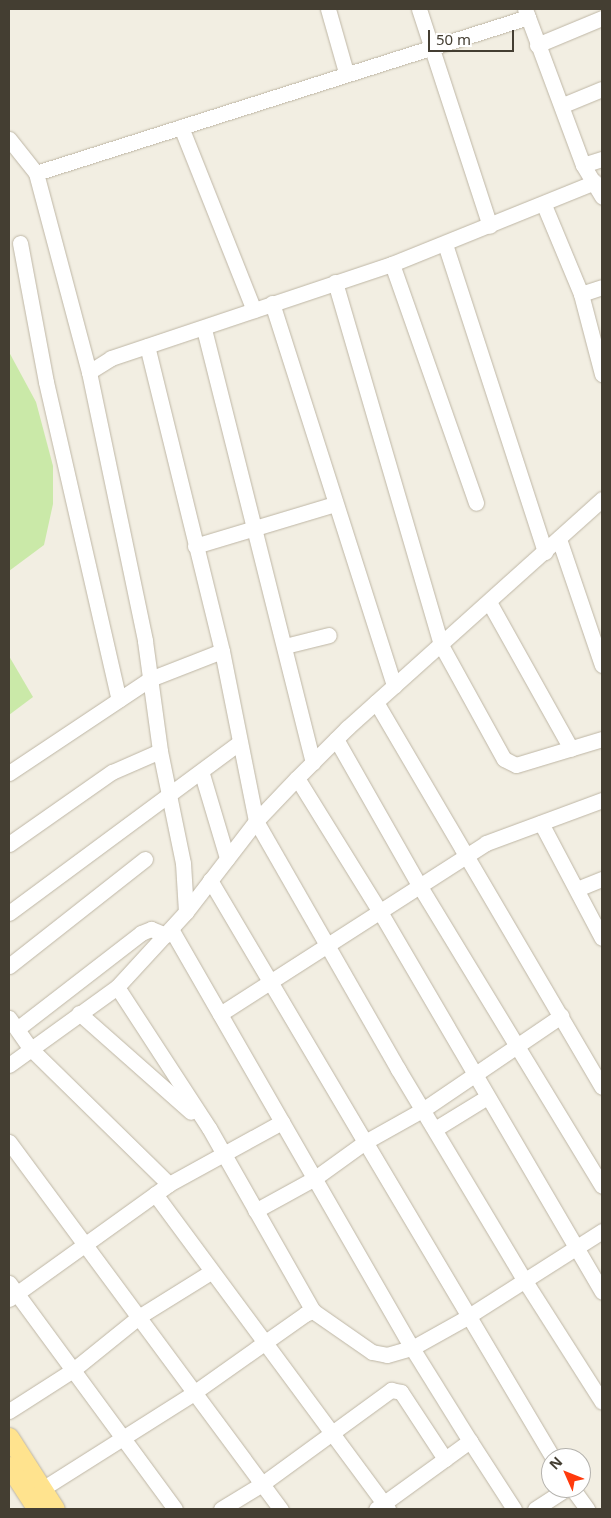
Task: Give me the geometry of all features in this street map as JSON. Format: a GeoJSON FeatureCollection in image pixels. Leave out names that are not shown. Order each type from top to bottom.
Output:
{"type":"FeatureCollection","features":[{"type":"Feature","properties":{"kind":"main road"},"geometry":{"type":"LineString","coordinates":[[9,1437],[55,1509]]}},
{"type":"Feature","properties":{"kind":"main road"},"geometry":{"type":"LineString","coordinates":[[9,1466],[37,1509]]}},
{"type":"Feature","properties":{"kind":"street"},"geometry":{"type":"LineString","coordinates":[[328,9],[346,72]]}},
{"type":"Feature","properties":{"kind":"street"},"geometry":{"type":"LineString","coordinates":[[418,9],[490,226]]}},
{"type":"Feature","properties":{"kind":"street"},"geometry":{"type":"LineString","coordinates":[[36,173],[527,13],[537,45],[564,105],[584,165],[602,197]]}},
{"type":"Feature","properties":{"kind":"street"},"geometry":{"type":"LineString","coordinates":[[537,45],[602,18]]}},
{"type":"Feature","properties":{"kind":"street"},"geometry":{"type":"LineString","coordinates":[[564,105],[602,89]]}},
{"type":"Feature","properties":{"kind":"street"},"geometry":{"type":"LineString","coordinates":[[181,127],[254,310]]}},
{"type":"Feature","properties":{"kind":"street"},"geometry":{"type":"LineString","coordinates":[[9,139],[36,173],[89,372],[145,641],[160,751],[183,863],[186,912]]}},
{"type":"Feature","properties":{"kind":"street"},"geometry":{"type":"LineString","coordinates":[[584,165],[602,159]]}},
{"type":"Feature","properties":{"kind":"street"},"geometry":{"type":"LineString","coordinates":[[89,372],[111,358],[204,329],[272,303],[392,264],[544,205],[595,182]]}},
{"type":"Feature","properties":{"kind":"street"},"geometry":{"type":"LineString","coordinates":[[544,205],[581,294],[602,374]]}},
{"type":"Feature","properties":{"kind":"street"},"geometry":{"type":"LineString","coordinates":[[20,243],[46,382],[119,700]]}},
{"type":"Feature","properties":{"kind":"street"},"geometry":{"type":"LineString","coordinates":[[445,244],[545,552]]}},
{"type":"Feature","properties":{"kind":"street"},"geometry":{"type":"LineString","coordinates":[[392,264],[476,503]]}},
{"type":"Feature","properties":{"kind":"street"},"geometry":{"type":"LineString","coordinates":[[336,282],[441,645],[504,759],[516,765],[602,739]]}},
{"type":"Feature","properties":{"kind":"street"},"geometry":{"type":"LineString","coordinates":[[581,294],[602,287]]}},
{"type":"Feature","properties":{"kind":"street"},"geometry":{"type":"LineString","coordinates":[[272,303],[394,686]]}},
{"type":"Feature","properties":{"kind":"street"},"geometry":{"type":"LineString","coordinates":[[204,329],[313,762]]}},
{"type":"Feature","properties":{"kind":"street"},"geometry":{"type":"LineString","coordinates":[[148,346],[222,651],[256,821],[325,944],[435,1129],[525,1280],[602,1402]]}},
{"type":"Feature","properties":{"kind":"street"},"geometry":{"type":"LineString","coordinates":[[9,1065],[117,987],[186,912],[256,821],[297,778],[376,702],[602,500]]}},
{"type":"Feature","properties":{"kind":"street"},"geometry":{"type":"LineString","coordinates":[[195,546],[335,504]]}},
{"type":"Feature","properties":{"kind":"street"},"geometry":{"type":"LineString","coordinates":[[559,539],[602,666]]}},
{"type":"Feature","properties":{"kind":"street"},"geometry":{"type":"LineString","coordinates":[[489,602],[571,749]]}},
{"type":"Feature","properties":{"kind":"street"},"geometry":{"type":"LineString","coordinates":[[285,646],[328,635]]}},
{"type":"Feature","properties":{"kind":"street"},"geometry":{"type":"LineString","coordinates":[[9,773],[150,679],[222,651]]}},
{"type":"Feature","properties":{"kind":"street"},"geometry":{"type":"LineString","coordinates":[[376,702],[602,1087]]}},
{"type":"Feature","properties":{"kind":"street"},"geometry":{"type":"LineString","coordinates":[[336,739],[419,885],[602,1186]]}},
{"type":"Feature","properties":{"kind":"street"},"geometry":{"type":"LineString","coordinates":[[9,913],[169,793],[202,774],[240,742]]}},
{"type":"Feature","properties":{"kind":"street"},"geometry":{"type":"LineString","coordinates":[[9,844],[112,772],[160,751]]}},
{"type":"Feature","properties":{"kind":"street"},"geometry":{"type":"LineString","coordinates":[[202,774],[227,858]]}},
{"type":"Feature","properties":{"kind":"street"},"geometry":{"type":"LineString","coordinates":[[297,778],[379,910],[602,1292]]}},
{"type":"Feature","properties":{"kind":"street"},"geometry":{"type":"LineString","coordinates":[[220,1014],[325,944],[486,843],[602,800]]}},
{"type":"Feature","properties":{"kind":"street"},"geometry":{"type":"LineString","coordinates":[[541,823],[602,938]]}},
{"type":"Feature","properties":{"kind":"street"},"geometry":{"type":"LineString","coordinates":[[9,966],[146,859]]}},
{"type":"Feature","properties":{"kind":"street"},"geometry":{"type":"LineString","coordinates":[[577,889],[602,879]]}},
{"type":"Feature","properties":{"kind":"street"},"geometry":{"type":"LineString","coordinates":[[210,880],[467,1317],[547,1448]]}},
{"type":"Feature","properties":{"kind":"street"},"geometry":{"type":"LineString","coordinates":[[169,1184],[30,1049],[13,1023],[151,929],[168,932],[220,1014],[412,1348],[514,1509]]}},
{"type":"Feature","properties":{"kind":"street"},"geometry":{"type":"LineString","coordinates":[[117,987],[209,1128],[222,1154],[313,1311],[372,1352],[387,1355],[412,1348],[467,1317],[602,1232]]}},
{"type":"Feature","properties":{"kind":"street"},"geometry":{"type":"LineString","coordinates":[[79,1014],[209,1128]]}},
{"type":"Feature","properties":{"kind":"street"},"geometry":{"type":"LineString","coordinates":[[255,1210],[315,1178],[365,1142],[424,1109],[473,1073],[560,1016]]}},
{"type":"Feature","properties":{"kind":"street"},"geometry":{"type":"LineString","coordinates":[[435,1129],[487,1097]]}},
{"type":"Feature","properties":{"kind":"street"},"geometry":{"type":"LineString","coordinates":[[175,1509],[74,1370],[11,1292],[169,1184],[282,1122]]}},
{"type":"Feature","properties":{"kind":"street"},"geometry":{"type":"LineString","coordinates":[[9,1143],[140,1316],[192,1394],[280,1509]]}},
{"type":"Feature","properties":{"kind":"street"},"geometry":{"type":"LineString","coordinates":[[155,1194],[262,1343],[332,1435],[383,1508],[445,1459],[470,1442]]}},
{"type":"Feature","properties":{"kind":"street"},"geometry":{"type":"LineString","coordinates":[[9,1411],[74,1370],[140,1316],[211,1272]]}},
{"type":"Feature","properties":{"kind":"street"},"geometry":{"type":"LineString","coordinates":[[42,1489],[122,1436],[192,1394],[262,1343],[313,1311]]}},
{"type":"Feature","properties":{"kind":"street"},"geometry":{"type":"LineString","coordinates":[[221,1509],[262,1484],[332,1435],[391,1390],[400,1392],[445,1459]]}},
{"type":"Feature","properties":{"kind":"street"},"geometry":{"type":"LineString","coordinates":[[535,1509],[552,1498]]}},
{"type":"Feature","properties":{"kind":"street"},"geometry":{"type":"LineString","coordinates":[[579,1498],[586,1509]]}},
{"type":"Feature","properties":{"kind":"green space"},"geometry":{"type":"Polygon","coordinates":[[[9,352],[36,402],[53,466],[53,504],[44,545],[9,571],[9,352]]]}},
{"type":"Feature","properties":{"kind":"green space"},"geometry":{"type":"Polygon","coordinates":[[[9,656],[33,697],[9,715],[9,656]]]}}]}
